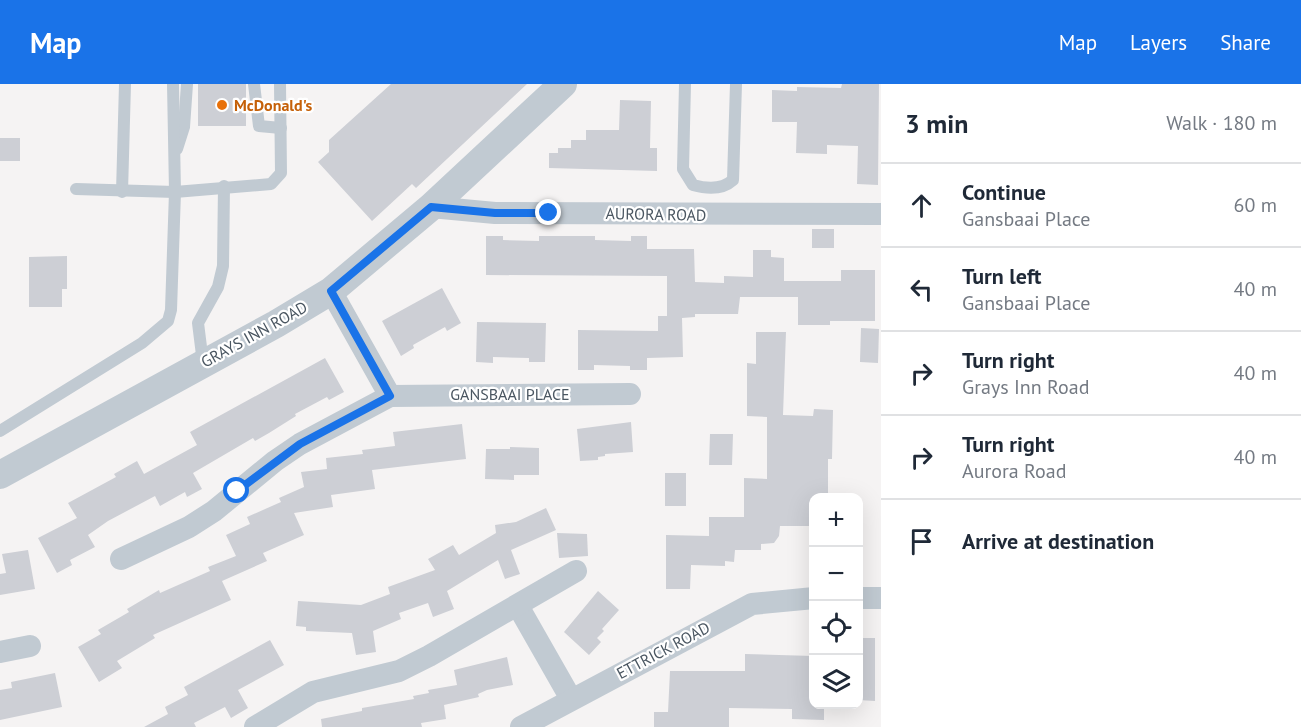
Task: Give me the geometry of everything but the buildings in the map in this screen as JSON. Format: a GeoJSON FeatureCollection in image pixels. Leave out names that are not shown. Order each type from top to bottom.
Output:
{"type":"FeatureCollection","features":[{"type":"Feature","properties":{"kind":"street","name":"GRAYS INN ROAD"},"geometry":{"type":"LineString","coordinates":[[0,475],[331,291],[431,207],[563,84]]}},
{"type":"Feature","properties":{"kind":"street","name":"AURORA ROAD"},"geometry":{"type":"LineString","coordinates":[[431,207],[495,213],[881,214]]}},
{"type":"Feature","properties":{"kind":"street"},"geometry":{"type":"LineString","coordinates":[[331,291],[390,396]]}},
{"type":"Feature","properties":{"kind":"street","name":"GANSBAAI PLACE"},"geometry":{"type":"LineString","coordinates":[[121,559],[197,522],[300,444],[390,396],[630,394]]}},
{"type":"Feature","properties":{"kind":"street"},"geometry":{"type":"LineString","coordinates":[[255,727],[279,721],[313,692],[399,671],[518,606],[576,571]]}},
{"type":"Feature","properties":{"kind":"street","name":"ETTRICK ROAD"},"geometry":{"type":"LineString","coordinates":[[520,727],[752,604],[809,598]]}},
{"type":"Feature","properties":{"kind":"street"},"geometry":{"type":"LineString","coordinates":[[863,598],[881,598]]}},
{"type":"Feature","properties":{"kind":"street"},"geometry":{"type":"LineString","coordinates":[[518,606],[571,699]]}},
{"type":"Feature","properties":{"kind":"street"},"geometry":{"type":"LineString","coordinates":[[0,652],[30,646]]}},
{"type":"Feature","properties":{"kind":"lane"},"geometry":{"type":"LineString","coordinates":[[122,192],[125,84]]}},
{"type":"Feature","properties":{"kind":"lane"},"geometry":{"type":"LineString","coordinates":[[0,430],[142,343],[168,321],[171,310],[175,192],[172,84]]}},
{"type":"Feature","properties":{"kind":"lane"},"geometry":{"type":"LineString","coordinates":[[174,158],[184,127],[187,84]]}},
{"type":"Feature","properties":{"kind":"lane"},"geometry":{"type":"LineString","coordinates":[[254,84],[259,126],[281,128]]}},
{"type":"Feature","properties":{"kind":"lane"},"geometry":{"type":"LineString","coordinates":[[76,189],[175,192],[224,186],[271,184],[281,173],[280,84]]}},
{"type":"Feature","properties":{"kind":"lane"},"geometry":{"type":"LineString","coordinates":[[686,84],[683,169],[693,185],[716,188],[727,185],[733,180],[736,84]]}},
{"type":"Feature","properties":{"kind":"lane"},"geometry":{"type":"LineString","coordinates":[[203,363],[198,323],[218,287],[223,266],[224,186]]}},
{"type":"Feature","properties":{"kind":"place","name":"McDonald's"},"geometry":{"type":"Point","coordinates":[222,105]}},
{"type":"Feature","properties":{"kind":"route"},"geometry":{"type":"LineString","coordinates":[[237,491],[300,444],[390,396],[331,291],[431,207],[495,213],[549,213]]}}]}
